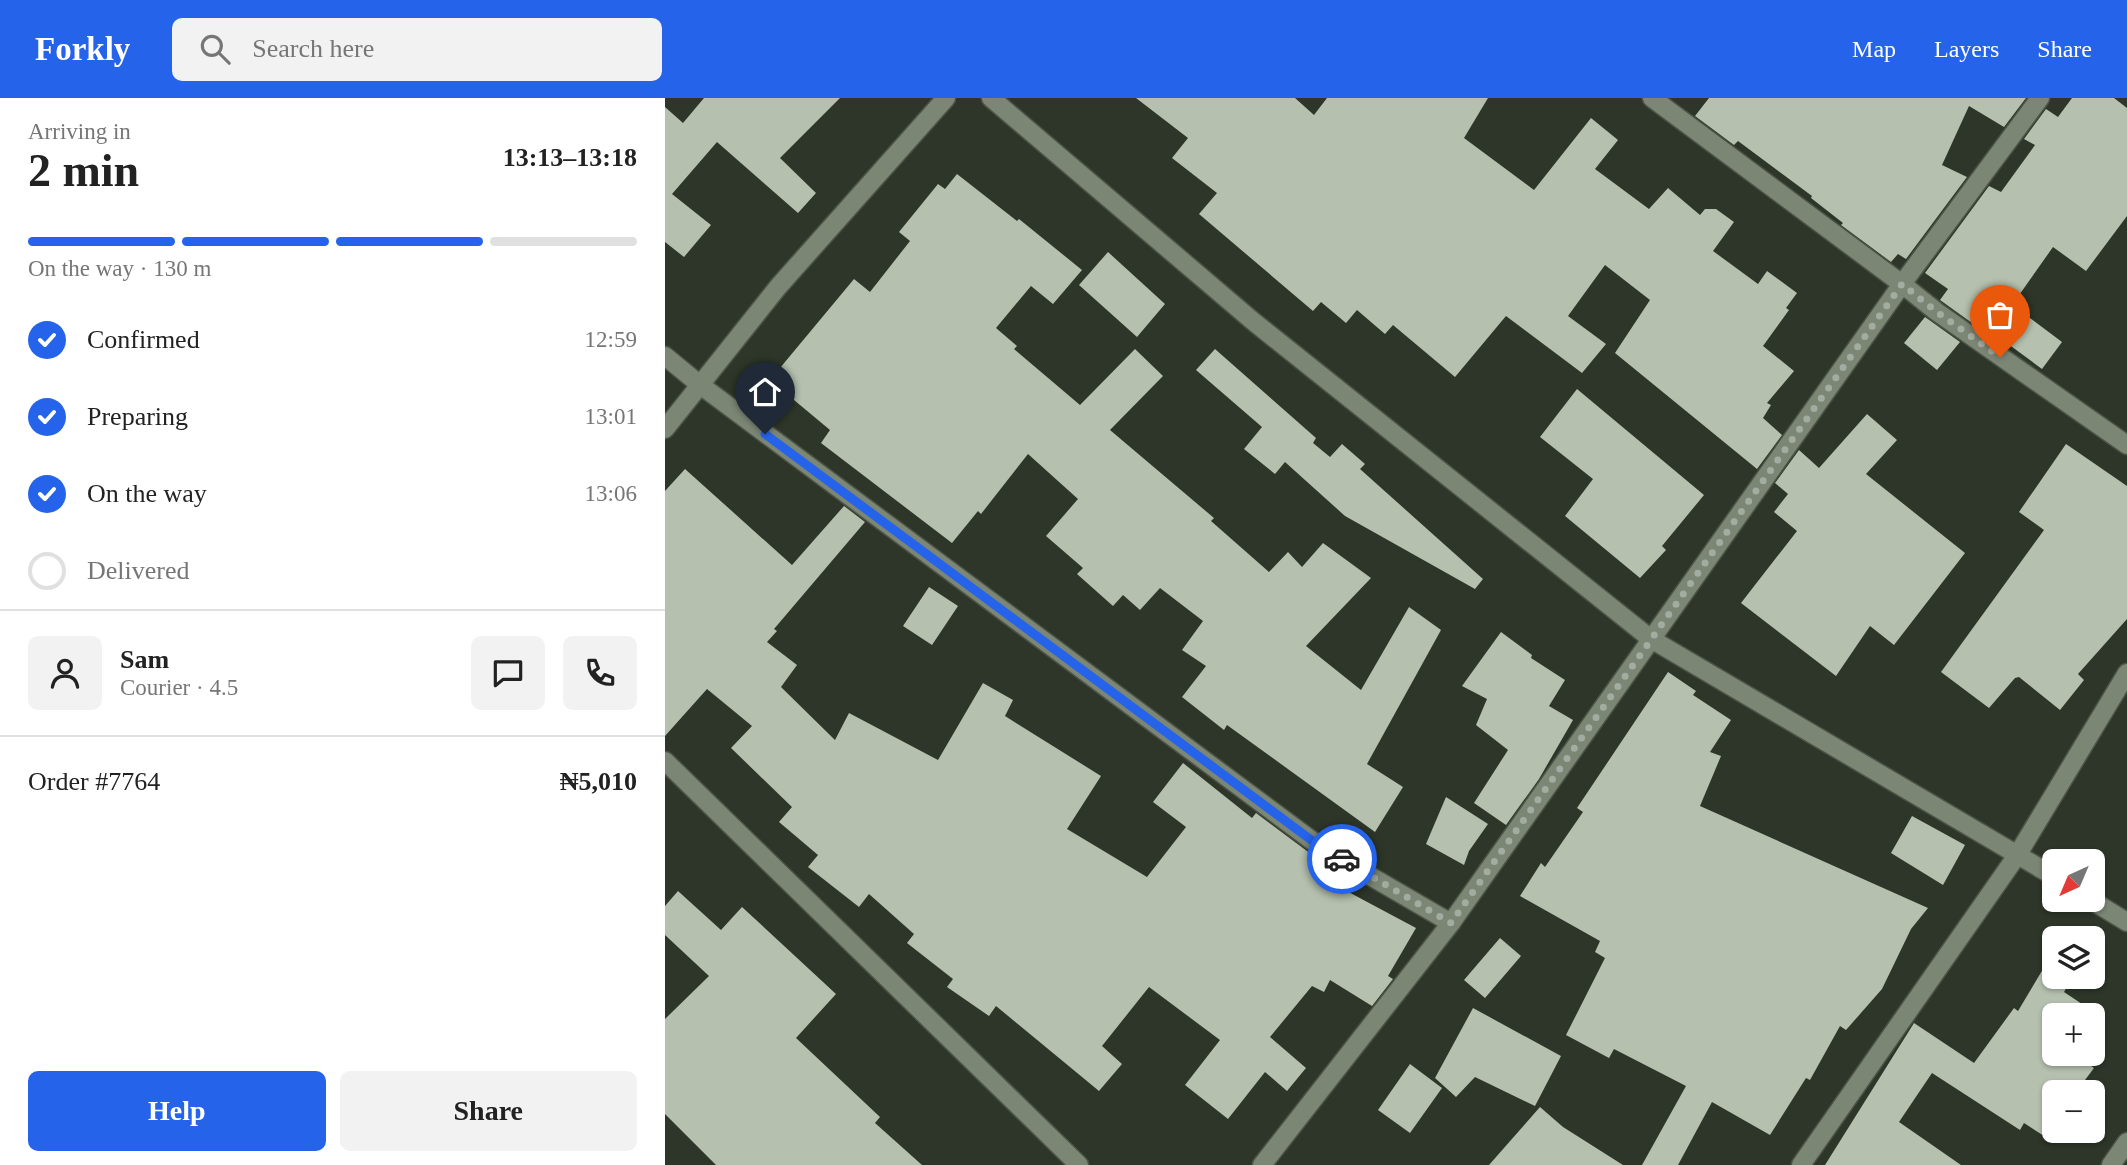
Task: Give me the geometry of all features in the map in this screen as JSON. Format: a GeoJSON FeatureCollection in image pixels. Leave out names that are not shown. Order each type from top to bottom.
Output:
{"type":"FeatureCollection","features":[{"type":"Feature","properties":{"kind":"street"},"geometry":{"type":"LineString","coordinates":[[665,429],[698,384],[778,287],[946,98]]}},
{"type":"Feature","properties":{"kind":"street"},"geometry":{"type":"LineString","coordinates":[[991,98],[1254,322],[1651,639],[2042,869]]}},
{"type":"Feature","properties":{"kind":"street"},"geometry":{"type":"LineString","coordinates":[[1652,98],[1937,312],[2127,445]]}},
{"type":"Feature","properties":{"kind":"street"},"geometry":{"type":"LineString","coordinates":[[1262,1165],[1451,923],[1902,284],[2040,98]]}},
{"type":"Feature","properties":{"kind":"street"},"geometry":{"type":"LineString","coordinates":[[665,356],[698,384],[1322,848],[1451,923]]}},
{"type":"Feature","properties":{"kind":"street"},"geometry":{"type":"LineString","coordinates":[[1801,1165],[2018,854],[2127,673]]}},
{"type":"Feature","properties":{"kind":"street"},"geometry":{"type":"LineString","coordinates":[[665,761],[1079,1165]]}},
{"type":"Feature","properties":{"kind":"street"},"geometry":{"type":"LineString","coordinates":[[2105,909],[2127,922]]}},
{"type":"Feature","properties":{"kind":"street"},"geometry":{"type":"LineString","coordinates":[[2111,1165],[2127,1142]]}},
{"type":"Feature","properties":{"kind":"building"},"geometry":{"type":"Polygon","coordinates":[[[704,98],[840,98],[780,158],[816,193],[798,213],[717,142],[672,194],[711,225],[684,257],[665,242],[665,107],[683,123],[704,98]]]}},
{"type":"Feature","properties":{"kind":"building"},"geometry":{"type":"Polygon","coordinates":[[[1136,98],[1295,98],[1314,115],[1327,98],[1488,98],[1464,138],[1534,190],[1591,118],[1618,140],[1595,169],[1649,209],[1668,188],[1700,215],[1705,209],[1716,209],[1734,222],[1713,251],[1758,284],[1767,271],[1797,293],[1786,308],[1789,310],[1763,346],[1794,371],[1767,403],[1771,405],[1763,418],[1782,435],[1757,469],[1615,353],[1650,300],[1605,265],[1568,316],[1606,344],[1582,373],[1506,316],[1455,377],[1393,325],[1385,334],[1357,310],[1346,323],[1321,302],[1313,311],[1199,214],[1217,193],[1172,158],[1188,138],[1136,98]]]}},
{"type":"Feature","properties":{"kind":"building"},"geometry":{"type":"Polygon","coordinates":[[[1709,98],[2026,98],[2004,127],[1969,106],[1942,165],[1967,177],[1906,259],[1898,254],[1891,262],[1841,225],[1843,223],[1811,198],[1812,196],[1738,141],[1734,145],[1695,116],[1709,98]]]}},
{"type":"Feature","properties":{"kind":"building"},"geometry":{"type":"Polygon","coordinates":[[[2072,98],[2114,98],[2127,108],[2127,216],[2086,271],[2053,247],[2017,298],[2023,302],[2018,309],[2062,342],[2042,369],[1989,330],[1986,333],[1940,300],[1948,289],[1925,273],[1989,186],[2001,192],[2035,145],[2024,139],[2046,109],[2058,117],[2072,98]]]}},
{"type":"Feature","properties":{"kind":"building"},"geometry":{"type":"Polygon","coordinates":[[[957,174],[1082,270],[1053,304],[1031,286],[996,328],[1017,346],[1014,349],[1080,405],[1135,349],[1163,376],[1110,430],[1214,518],[1211,521],[1269,572],[1288,552],[1302,567],[1323,543],[1371,578],[1306,646],[1361,690],[1409,607],[1441,630],[1367,764],[1403,787],[1375,832],[1227,725],[1224,730],[1182,697],[1206,666],[1182,650],[1203,621],[1160,588],[1140,610],[1123,595],[1113,606],[1077,574],[1083,568],[1046,536],[1078,499],[1028,454],[981,514],[978,511],[952,543],[821,443],[830,430],[770,380],[854,279],[870,292],[910,241],[899,232],[938,184],[945,189],[957,174]]]}},
{"type":"Feature","properties":{"kind":"building"},"geometry":{"type":"Polygon","coordinates":[[[1108,252],[1165,304],[1137,337],[1079,285],[1108,252]]]}},
{"type":"Feature","properties":{"kind":"building"},"geometry":{"type":"Polygon","coordinates":[[[1925,317],[1960,342],[1937,370],[1904,343],[1925,317]]]}},
{"type":"Feature","properties":{"kind":"building"},"geometry":{"type":"Polygon","coordinates":[[[1215,349],[1316,438],[1313,443],[1330,457],[1342,444],[1365,464],[1360,469],[1483,579],[1475,589],[1345,516],[1285,462],[1275,474],[1244,449],[1262,427],[1196,370],[1215,349]]]}},
{"type":"Feature","properties":{"kind":"building"},"geometry":{"type":"Polygon","coordinates":[[[1577,389],[1704,495],[1662,546],[1666,550],[1640,578],[1565,516],[1593,479],[1540,437],[1577,389]]]}},
{"type":"Feature","properties":{"kind":"building"},"geometry":{"type":"Polygon","coordinates":[[[1867,414],[1897,440],[1866,474],[1965,553],[1894,645],[1870,626],[1836,676],[1741,603],[1797,531],[1774,512],[1788,494],[1775,483],[1799,450],[1819,468],[1867,414]]]}},
{"type":"Feature","properties":{"kind":"building"},"geometry":{"type":"Polygon","coordinates":[[[2066,444],[2127,486],[2127,619],[2078,674],[2084,680],[2060,710],[2019,677],[2015,678],[1989,708],[1941,672],[2044,530],[2019,512],[2066,444]]]}},
{"type":"Feature","properties":{"kind":"building"},"geometry":{"type":"Polygon","coordinates":[[[685,469],[792,565],[844,506],[865,522],[774,629],[777,631],[767,642],[797,665],[781,687],[835,740],[849,713],[938,760],[983,683],[1013,700],[1005,716],[1101,776],[1067,829],[1147,877],[1186,827],[1153,802],[1183,763],[1252,818],[1256,813],[1315,857],[1348,876],[1341,888],[1416,928],[1388,976],[1393,979],[1372,1006],[1330,980],[1324,992],[1312,986],[1270,1037],[1306,1068],[1287,1091],[1265,1072],[1228,1119],[1185,1085],[1220,1040],[1149,987],[1102,1046],[1122,1064],[1099,1091],[996,1006],[989,1016],[947,987],[953,979],[907,943],[914,934],[869,894],[859,907],[808,867],[818,855],[779,822],[792,807],[731,748],[752,726],[707,689],[665,736],[665,491],[685,469]]]}},
{"type":"Feature","properties":{"kind":"building"},"geometry":{"type":"Polygon","coordinates":[[[929,587],[958,606],[932,645],[903,626],[929,587]]]}},
{"type":"Feature","properties":{"kind":"building"},"geometry":{"type":"Polygon","coordinates":[[[1501,632],[1532,655],[1531,658],[1565,680],[1549,706],[1573,720],[1539,779],[1506,825],[1474,803],[1508,750],[1476,725],[1487,699],[1462,686],[1501,632]]]}},
{"type":"Feature","properties":{"kind":"building"},"geometry":{"type":"Polygon","coordinates":[[[1668,672],[1696,691],[1693,695],[1731,720],[1710,752],[1721,756],[1700,806],[1928,908],[1911,929],[1882,989],[1846,1030],[1840,1026],[1810,1080],[1806,1078],[1770,1135],[1712,1102],[1678,1165],[1642,1165],[1686,1086],[1614,1049],[1609,1058],[1566,1035],[1605,958],[1595,952],[1600,941],[1520,896],[1541,863],[1545,867],[1583,812],[1577,808],[1668,672]]]}},
{"type":"Feature","properties":{"kind":"building"},"geometry":{"type":"Polygon","coordinates":[[[1446,797],[1488,824],[1469,851],[1464,865],[1426,844],[1446,797]]]}},
{"type":"Feature","properties":{"kind":"building"},"geometry":{"type":"Polygon","coordinates":[[[1912,816],[1965,845],[1943,885],[1891,853],[1912,816]]]}},
{"type":"Feature","properties":{"kind":"building"},"geometry":{"type":"Polygon","coordinates":[[[678,891],[721,930],[742,907],[836,994],[796,1038],[880,1117],[875,1123],[922,1165],[716,1165],[665,1114],[665,1019],[709,976],[665,935],[665,906],[678,891]]]}},
{"type":"Feature","properties":{"kind":"building"},"geometry":{"type":"Polygon","coordinates":[[[1500,938],[1521,956],[1485,998],[1464,980],[1500,938]]]}},
{"type":"Feature","properties":{"kind":"building"},"geometry":{"type":"Polygon","coordinates":[[[2042,971],[2042,989],[2066,989],[2064,992],[2080,1003],[2042,1003],[2042,1066],[2094,1068],[2085,1080],[2042,1080],[2042,1135],[2024,1123],[2020,1130],[1932,1073],[1899,1122],[1961,1165],[1825,1165],[1914,1023],[1974,1063],[2014,1008],[2018,1011],[2042,971]]]}},
{"type":"Feature","properties":{"kind":"building"},"geometry":{"type":"Polygon","coordinates":[[[1473,1008],[1561,1056],[1535,1106],[1475,1077],[1456,1097],[1435,1078],[1473,1008]]]}},
{"type":"Feature","properties":{"kind":"building"},"geometry":{"type":"Polygon","coordinates":[[[1410,1064],[1442,1088],[1410,1133],[1378,1110],[1410,1064]]]}},
{"type":"Feature","properties":{"kind":"building"},"geometry":{"type":"Polygon","coordinates":[[[1540,1107],[1563,1127],[1623,1165],[1489,1165],[1540,1107]]]}},
{"type":"Feature","properties":{"kind":"way so far"},"geometry":{"type":"LineString","coordinates":[[1342,859],[1451,923],[1902,284],[2000,357]]}},
{"type":"Feature","properties":{"kind":"route"},"geometry":{"type":"LineString","coordinates":[[765,434],[1322,848],[1342,859]]}}]}
